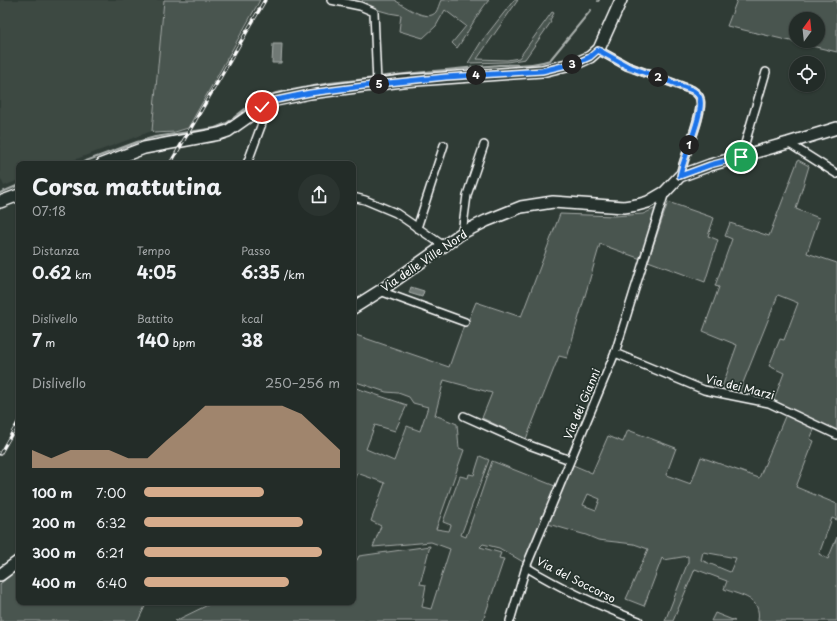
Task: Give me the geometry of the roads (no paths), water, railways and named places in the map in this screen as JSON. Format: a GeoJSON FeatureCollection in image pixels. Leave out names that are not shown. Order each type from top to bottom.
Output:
{"type":"FeatureCollection","features":[{"type":"Feature","properties":{"kind":"street"},"geometry":{"type":"LineString","coordinates":[[331,0],[360,6],[374,12],[377,82]]}},
{"type":"Feature","properties":{"kind":"street"},"geometry":{"type":"LineString","coordinates":[[110,161],[144,148],[219,134],[237,125],[276,100],[377,82],[542,71],[579,62],[590,57],[598,50],[621,0]]}},
{"type":"Feature","properties":{"kind":"street"},"geometry":{"type":"LineString","coordinates":[[598,50],[627,66],[692,90],[699,95],[701,100],[698,116],[680,176]]}},
{"type":"Feature","properties":{"kind":"street"},"geometry":{"type":"LineString","coordinates":[[741,157],[766,72]]}},
{"type":"Feature","properties":{"kind":"street"},"geometry":{"type":"LineString","coordinates":[[248,161],[267,110],[266,105]]}},
{"type":"Feature","properties":{"kind":"street","name":"Via delle Ville Nord"},"geometry":{"type":"LineString","coordinates":[[356,306],[462,233],[521,207],[553,202],[624,207],[648,202],[665,192],[680,176],[710,165],[788,144],[837,128]]}},
{"type":"Feature","properties":{"kind":"street"},"geometry":{"type":"LineString","coordinates":[[788,144],[837,174]]}},
{"type":"Feature","properties":{"kind":"street"},"geometry":{"type":"LineString","coordinates":[[416,228],[444,145]]}},
{"type":"Feature","properties":{"kind":"street"},"geometry":{"type":"LineString","coordinates":[[462,233],[467,195],[484,145]]}},
{"type":"Feature","properties":{"kind":"street","name":"Via dei Gianni"},"geometry":{"type":"LineString","coordinates":[[510,621],[526,567],[615,353],[665,192]]}},
{"type":"Feature","properties":{"kind":"street"},"geometry":{"type":"LineString","coordinates":[[0,202],[16,196]]}},
{"type":"Feature","properties":{"kind":"street"},"geometry":{"type":"LineString","coordinates":[[356,198],[396,213],[444,246]]}},
{"type":"Feature","properties":{"kind":"street"},"geometry":{"type":"LineString","coordinates":[[380,291],[465,322]]}},
{"type":"Feature","properties":{"kind":"street","name":"Via dei Marzi"},"geometry":{"type":"LineString","coordinates":[[615,353],[704,390],[769,403],[837,435]]}},
{"type":"Feature","properties":{"kind":"street"},"geometry":{"type":"LineString","coordinates":[[464,416],[528,445],[570,460]]}},
{"type":"Feature","properties":{"kind":"street"},"geometry":{"type":"LineString","coordinates":[[0,575],[16,563]]}},
{"type":"Feature","properties":{"kind":"street","name":"Via del Soccorso"},"geometry":{"type":"LineString","coordinates":[[526,567],[584,599],[639,621]]}},
{"type":"Feature","properties":{"kind":"waterway"},"geometry":{"type":"LineString","coordinates":[[379,77],[544,62],[550,60],[591,10]]}},
{"type":"Feature","properties":{"kind":"waterway"},"geometry":{"type":"LineString","coordinates":[[86,161],[155,137],[215,128],[227,123],[254,102],[276,93],[330,83],[375,78]]}},
{"type":"Feature","properties":{"kind":"waterway"},"geometry":{"type":"LineString","coordinates":[[0,193],[16,186]]}},
{"type":"Feature","properties":{"kind":"railway"},"geometry":{"type":"LineString","coordinates":[[172,161],[265,0]]}},
{"type":"Feature","properties":{"kind":"railway"},"geometry":{"type":"LineString","coordinates":[[0,454],[16,426]]}}]}
